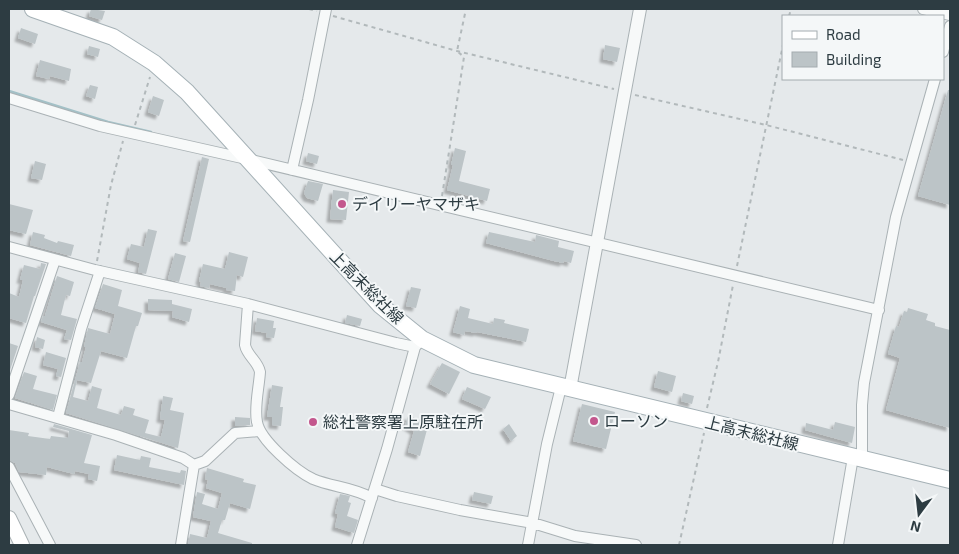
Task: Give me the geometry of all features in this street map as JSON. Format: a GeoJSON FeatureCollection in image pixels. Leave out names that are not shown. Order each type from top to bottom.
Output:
{"type":"FeatureCollection","features":[{"type":"Feature","properties":{"kind":"main road","name":"上高末総社線"},"geometry":{"type":"LineString","coordinates":[[33,9],[113,37],[154,63],[187,92],[251,160],[380,305],[419,343],[474,365],[950,480]]}},
{"type":"Feature","properties":{"kind":"main road"},"geometry":{"type":"LineString","coordinates":[[9,518],[22,545]]}},
{"type":"Feature","properties":{"kind":"street"},"geometry":{"type":"LineString","coordinates":[[528,545],[548,444],[565,388],[596,244],[640,9]]}},
{"type":"Feature","properties":{"kind":"street"},"geometry":{"type":"LineString","coordinates":[[923,9],[947,12]]}},
{"type":"Feature","properties":{"kind":"street"},"geometry":{"type":"LineString","coordinates":[[292,170],[326,11]]}},
{"type":"Feature","properties":{"kind":"street"},"geometry":{"type":"LineString","coordinates":[[944,48],[950,26]]}},
{"type":"Feature","properties":{"kind":"street"},"geometry":{"type":"LineString","coordinates":[[838,545],[858,458],[864,383],[896,217],[935,80]]}},
{"type":"Feature","properties":{"kind":"street"},"geometry":{"type":"LineString","coordinates":[[9,98],[129,134],[251,160],[596,244],[879,310]]}},
{"type":"Feature","properties":{"kind":"street"},"geometry":{"type":"LineString","coordinates":[[9,247],[97,271],[419,343],[357,545]]}},
{"type":"Feature","properties":{"kind":"street"},"geometry":{"type":"LineString","coordinates":[[9,395],[55,260]]}},
{"type":"Feature","properties":{"kind":"street"},"geometry":{"type":"LineString","coordinates":[[58,417],[97,271]]}},
{"type":"Feature","properties":{"kind":"street"},"geometry":{"type":"LineString","coordinates":[[248,304],[245,345],[246,351],[259,365],[256,421],[259,431],[299,471],[314,479],[362,492],[397,496],[533,523],[575,536],[636,545]]}},
{"type":"Feature","properties":{"kind":"street"},"geometry":{"type":"LineString","coordinates":[[9,404],[58,417],[160,450],[182,458],[194,465]]}},
{"type":"Feature","properties":{"kind":"street"},"geometry":{"type":"LineString","coordinates":[[194,465],[205,461],[235,433],[259,431]]}},
{"type":"Feature","properties":{"kind":"street"},"geometry":{"type":"LineString","coordinates":[[181,545],[194,465]]}},
{"type":"Feature","properties":{"kind":"street"},"geometry":{"type":"LineString","coordinates":[[9,467],[50,545]]}},
{"type":"Feature","properties":{"kind":"path"},"geometry":{"type":"LineString","coordinates":[[457,51],[466,9]]}},
{"type":"Feature","properties":{"kind":"path"},"geometry":{"type":"LineString","coordinates":[[326,11],[457,51],[766,125],[911,162]]}},
{"type":"Feature","properties":{"kind":"path"},"geometry":{"type":"LineString","coordinates":[[440,206],[464,57],[457,51]]}},
{"type":"Feature","properties":{"kind":"path"},"geometry":{"type":"LineString","coordinates":[[680,545],[782,51]]}},
{"type":"Feature","properties":{"kind":"path"},"geometry":{"type":"LineString","coordinates":[[97,271],[111,185],[123,141],[136,123],[154,63]]}},
{"type":"Feature","properties":{"kind":"building"},"geometry":{"type":"Polygon","coordinates":[[[91,9],[105,11],[102,20],[89,16],[91,9]]]}},
{"type":"Feature","properties":{"kind":"building"},"geometry":{"type":"Polygon","coordinates":[[[21,28],[38,34],[35,44],[18,38],[21,28]]]}},
{"type":"Feature","properties":{"kind":"building"},"geometry":{"type":"Polygon","coordinates":[[[605,45],[620,48],[617,62],[603,59],[605,45]]]}},
{"type":"Feature","properties":{"kind":"building"},"geometry":{"type":"Polygon","coordinates":[[[89,46],[100,49],[98,57],[87,54],[89,46]]]}},
{"type":"Feature","properties":{"kind":"building"},"geometry":{"type":"Polygon","coordinates":[[[40,60],[71,69],[69,81],[50,76],[49,79],[36,76],[40,60]]]}},
{"type":"Feature","properties":{"kind":"building"},"geometry":{"type":"Polygon","coordinates":[[[90,85],[98,87],[95,99],[86,96],[90,85]]]}},
{"type":"Feature","properties":{"kind":"building"},"geometry":{"type":"Polygon","coordinates":[[[948,90],[950,90],[950,205],[918,196],[948,90]]]}},
{"type":"Feature","properties":{"kind":"building"},"geometry":{"type":"Polygon","coordinates":[[[153,96],[164,100],[159,116],[148,112],[153,96]]]}},
{"type":"Feature","properties":{"kind":"building"},"geometry":{"type":"Polygon","coordinates":[[[455,148],[466,151],[459,181],[490,189],[487,201],[447,190],[455,148]]]}},
{"type":"Feature","properties":{"kind":"building"},"geometry":{"type":"Polygon","coordinates":[[[308,153],[319,156],[317,164],[306,161],[308,153]]]}},
{"type":"Feature","properties":{"kind":"building"},"geometry":{"type":"Polygon","coordinates":[[[202,157],[209,159],[190,242],[183,241],[202,157]]]}},
{"type":"Feature","properties":{"kind":"building"},"geometry":{"type":"Polygon","coordinates":[[[35,161],[46,164],[42,180],[31,178],[35,161]]]}},
{"type":"Feature","properties":{"kind":"building"},"geometry":{"type":"Polygon","coordinates":[[[308,181],[323,184],[318,201],[307,198],[304,193],[308,181]]]}},
{"type":"Feature","properties":{"kind":"building"},"geometry":{"type":"Polygon","coordinates":[[[333,190],[349,192],[346,220],[330,219],[333,190]]]}},
{"type":"Feature","properties":{"kind":"building"},"geometry":{"type":"Polygon","coordinates":[[[9,204],[33,210],[26,234],[9,230],[9,204]]]}},
{"type":"Feature","properties":{"kind":"building"},"geometry":{"type":"Polygon","coordinates":[[[148,229],[157,231],[146,274],[138,272],[140,263],[127,259],[131,244],[144,247],[148,229]]]}},
{"type":"Feature","properties":{"kind":"building"},"geometry":{"type":"Polygon","coordinates":[[[33,232],[45,235],[44,238],[57,243],[58,241],[74,245],[71,256],[30,245],[33,232]]]}},
{"type":"Feature","properties":{"kind":"building"},"geometry":{"type":"Polygon","coordinates":[[[489,232],[535,242],[536,235],[559,241],[558,247],[574,251],[571,263],[554,261],[486,243],[489,232]]]}},
{"type":"Feature","properties":{"kind":"building"},"geometry":{"type":"Polygon","coordinates":[[[229,252],[248,257],[243,277],[237,275],[235,291],[210,284],[209,288],[200,286],[201,282],[199,281],[203,264],[225,269],[229,252]]]}},
{"type":"Feature","properties":{"kind":"building"},"geometry":{"type":"Polygon","coordinates":[[[175,253],[186,256],[179,282],[168,279],[175,253]]]}},
{"type":"Feature","properties":{"kind":"building"},"geometry":{"type":"Polygon","coordinates":[[[41,263],[46,264],[26,323],[9,318],[9,293],[19,297],[23,280],[20,280],[24,265],[40,269],[41,263]]]}},
{"type":"Feature","properties":{"kind":"building"},"geometry":{"type":"Polygon","coordinates":[[[57,276],[74,282],[70,296],[66,295],[61,315],[77,319],[71,340],[64,339],[67,330],[41,322],[43,316],[45,316],[57,276]]]}},
{"type":"Feature","properties":{"kind":"building"},"geometry":{"type":"Polygon","coordinates":[[[103,284],[122,290],[118,306],[142,313],[138,326],[136,326],[127,358],[101,351],[91,383],[77,380],[73,397],[88,401],[92,386],[102,389],[97,408],[121,415],[124,406],[135,409],[133,415],[149,420],[145,433],[161,437],[165,420],[160,419],[163,396],[173,398],[170,410],[184,413],[178,448],[66,413],[86,347],[84,347],[88,328],[110,334],[115,314],[95,308],[103,284]]]}},
{"type":"Feature","properties":{"kind":"building"},"geometry":{"type":"Polygon","coordinates":[[[411,287],[421,289],[416,308],[406,306],[411,287]]]}},
{"type":"Feature","properties":{"kind":"building"},"geometry":{"type":"Polygon","coordinates":[[[148,299],[172,300],[172,304],[192,309],[189,322],[172,317],[173,311],[148,310],[148,299]]]}},
{"type":"Feature","properties":{"kind":"building"},"geometry":{"type":"Polygon","coordinates":[[[460,306],[470,309],[468,318],[493,324],[494,318],[505,320],[504,323],[529,329],[526,342],[477,332],[465,331],[464,335],[453,332],[460,306]]]}},
{"type":"Feature","properties":{"kind":"building"},"geometry":{"type":"Polygon","coordinates":[[[908,308],[928,314],[926,320],[935,323],[935,326],[950,330],[950,428],[886,410],[900,358],[888,354],[896,326],[899,327],[904,311],[907,312],[908,308]]]}},
{"type":"Feature","properties":{"kind":"building"},"geometry":{"type":"Polygon","coordinates":[[[347,315],[362,319],[360,326],[345,323],[347,315]]]}},
{"type":"Feature","properties":{"kind":"building"},"geometry":{"type":"Polygon","coordinates":[[[257,318],[274,321],[273,328],[276,328],[274,338],[266,337],[267,333],[255,331],[257,318]]]}},
{"type":"Feature","properties":{"kind":"building"},"geometry":{"type":"Polygon","coordinates":[[[37,337],[45,340],[43,349],[35,347],[37,337]]]}},
{"type":"Feature","properties":{"kind":"building"},"geometry":{"type":"Polygon","coordinates":[[[9,343],[18,346],[10,370],[9,370],[9,343]]]}},
{"type":"Feature","properties":{"kind":"building"},"geometry":{"type":"Polygon","coordinates":[[[46,352],[66,358],[61,377],[56,376],[58,369],[43,365],[46,352]]]}},
{"type":"Feature","properties":{"kind":"building"},"geometry":{"type":"Polygon","coordinates":[[[442,363],[460,372],[449,394],[430,384],[442,363]]]}},
{"type":"Feature","properties":{"kind":"building"},"geometry":{"type":"Polygon","coordinates":[[[658,371],[676,376],[672,392],[654,387],[658,371]]]}},
{"type":"Feature","properties":{"kind":"building"},"geometry":{"type":"Polygon","coordinates":[[[24,372],[37,376],[33,389],[57,395],[53,410],[15,398],[24,372]]]}},
{"type":"Feature","properties":{"kind":"building"},"geometry":{"type":"Polygon","coordinates":[[[272,385],[283,387],[280,407],[283,407],[281,426],[272,425],[272,417],[267,417],[272,385]]]}},
{"type":"Feature","properties":{"kind":"building"},"geometry":{"type":"Polygon","coordinates":[[[467,387],[491,397],[485,409],[462,399],[467,387]]]}},
{"type":"Feature","properties":{"kind":"building"},"geometry":{"type":"Polygon","coordinates":[[[683,393],[694,396],[692,404],[681,401],[683,393]]]}},
{"type":"Feature","properties":{"kind":"building"},"geometry":{"type":"Polygon","coordinates":[[[582,404],[615,412],[606,449],[573,441],[582,404]]]}},
{"type":"Feature","properties":{"kind":"building"},"geometry":{"type":"Polygon","coordinates":[[[408,416],[429,422],[420,456],[408,452],[414,431],[405,425],[408,416]]]}},
{"type":"Feature","properties":{"kind":"building"},"geometry":{"type":"Polygon","coordinates":[[[235,417],[250,418],[250,425],[235,426],[235,417]]]}},
{"type":"Feature","properties":{"kind":"building"},"geometry":{"type":"Polygon","coordinates":[[[835,422],[855,427],[852,443],[805,430],[806,423],[833,430],[835,422]]]}},
{"type":"Feature","properties":{"kind":"building"},"geometry":{"type":"Polygon","coordinates":[[[54,424],[92,435],[84,463],[100,466],[97,481],[88,479],[89,474],[75,471],[74,474],[47,467],[46,475],[19,472],[15,463],[9,460],[9,430],[29,433],[28,436],[50,439],[51,436],[68,438],[69,431],[53,427],[54,424]]]}},
{"type":"Feature","properties":{"kind":"building"},"geometry":{"type":"Polygon","coordinates":[[[509,424],[517,436],[511,441],[503,429],[509,424]]]}},
{"type":"Feature","properties":{"kind":"building"},"geometry":{"type":"Polygon","coordinates":[[[117,455],[140,460],[141,456],[151,458],[149,467],[180,473],[181,470],[186,471],[184,485],[114,470],[117,455]]]}},
{"type":"Feature","properties":{"kind":"building"},"geometry":{"type":"Polygon","coordinates":[[[207,468],[244,479],[243,482],[256,485],[250,509],[230,503],[225,520],[222,520],[218,533],[252,543],[252,545],[188,545],[190,534],[207,538],[211,521],[193,517],[197,492],[205,494],[202,504],[218,509],[222,493],[206,488],[208,480],[205,479],[207,468]]]}},
{"type":"Feature","properties":{"kind":"building"},"geometry":{"type":"Polygon","coordinates":[[[474,492],[493,496],[491,504],[472,500],[474,492]]]}},
{"type":"Feature","properties":{"kind":"building"},"geometry":{"type":"Polygon","coordinates":[[[340,494],[350,496],[348,502],[351,503],[347,516],[358,520],[354,533],[335,527],[338,514],[335,513],[340,494]]]}},
{"type":"Feature","properties":{"kind":"waterway"},"geometry":{"type":"LineString","coordinates":[[9,91],[108,122],[151,132]]}},
{"type":"Feature","properties":{"kind":"place","name":"デイリーヤマザキ"},"geometry":{"type":"Point","coordinates":[342,204]}},
{"type":"Feature","properties":{"kind":"place","name":"ローソン"},"geometry":{"type":"Point","coordinates":[594,421]}},
{"type":"Feature","properties":{"kind":"place","name":"総社警察署上原駐在所"},"geometry":{"type":"Point","coordinates":[313,422]}}]}
